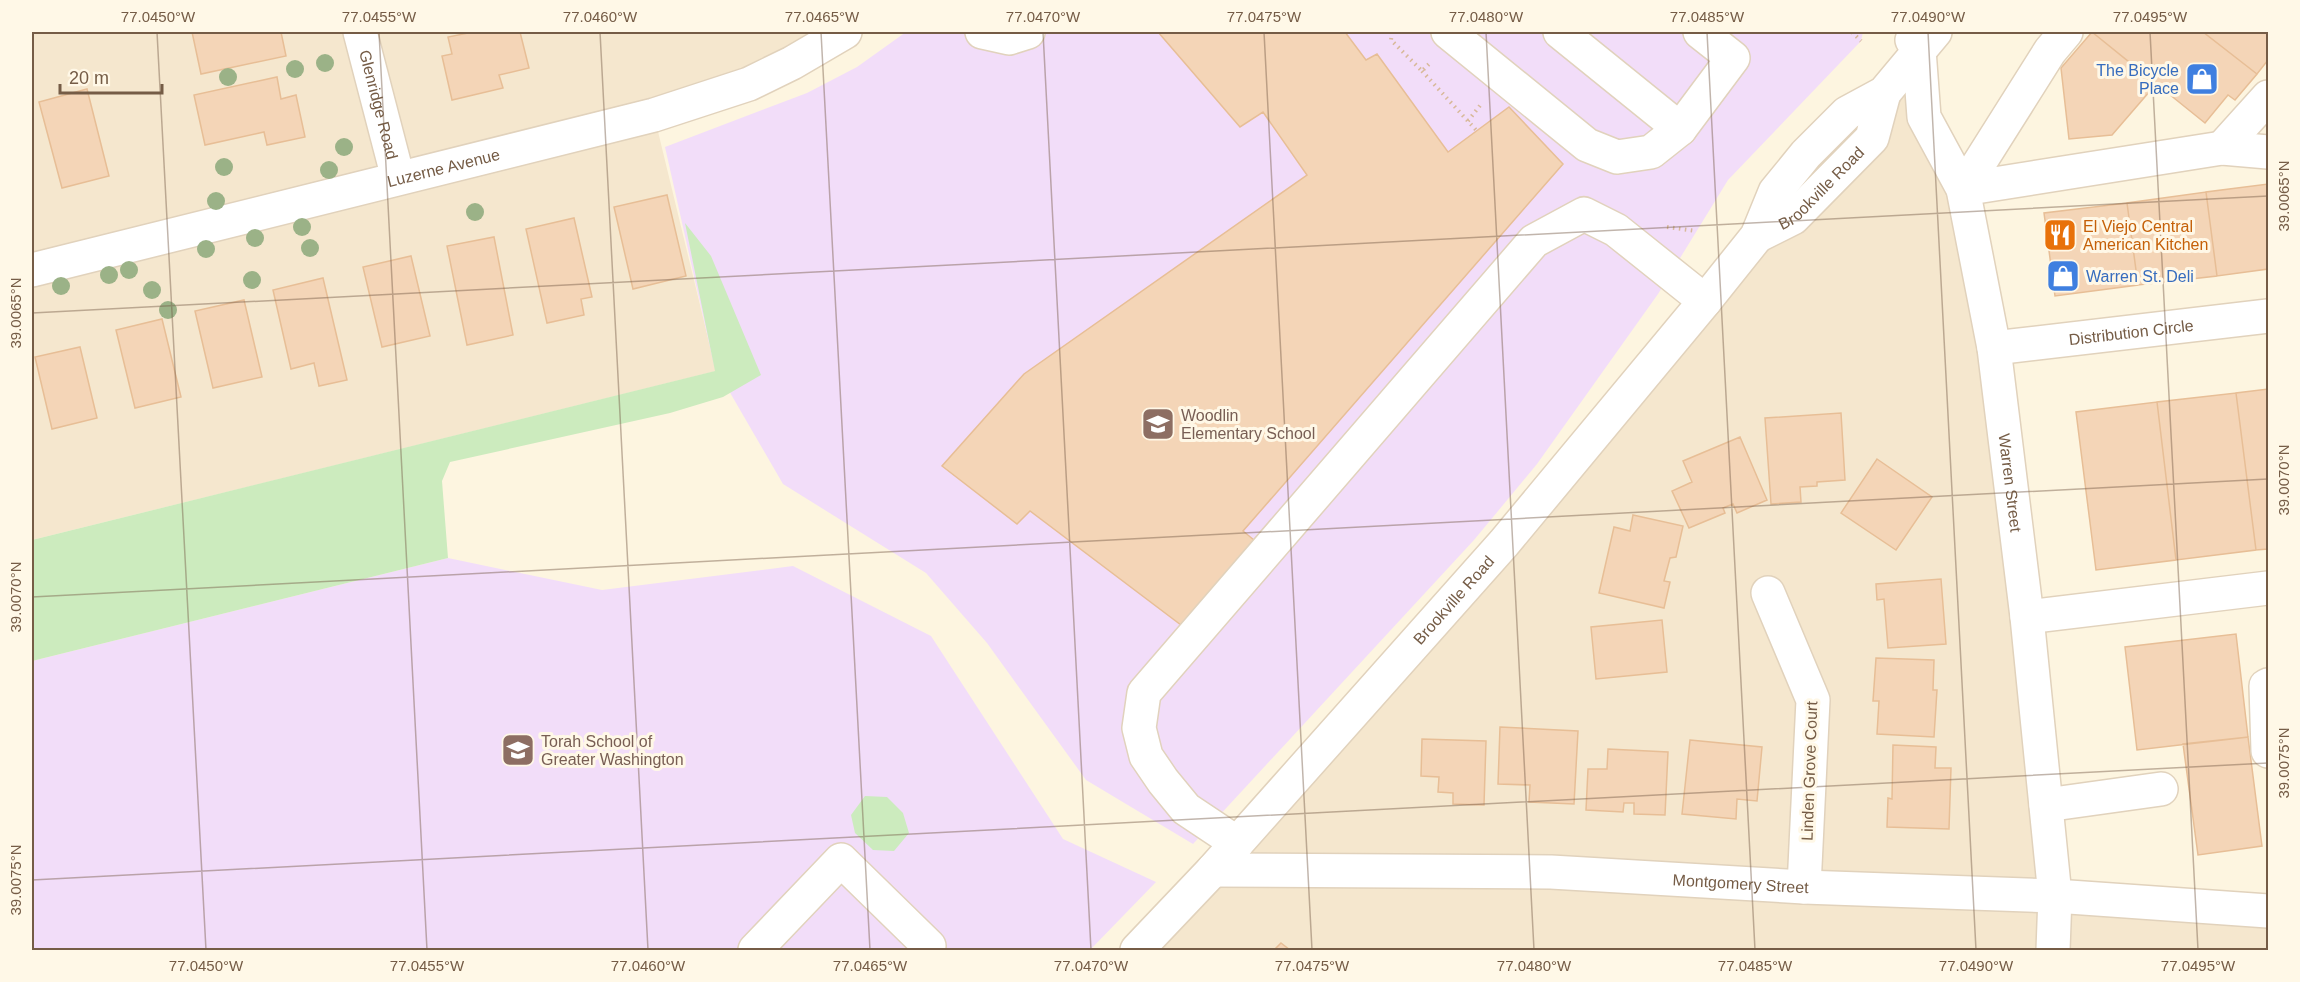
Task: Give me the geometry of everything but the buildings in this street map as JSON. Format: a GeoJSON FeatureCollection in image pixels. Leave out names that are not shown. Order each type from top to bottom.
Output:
{"type":"FeatureCollection","features":[{"type":"Feature","properties":{"kind":"street","name":"Glenridge Road"},"geometry":{"type":"LineString","coordinates":[[360,32],[398,178]]}},
{"type":"Feature","properties":{"kind":"street","name":"Luzerne Avenue"},"geometry":{"type":"LineString","coordinates":[[32,270],[654,115],[748,84],[792,63],[845,32]]}},
{"type":"Feature","properties":{"kind":"street"},"geometry":{"type":"LineString","coordinates":[[982,32],[1009,38],[1028,32]]}},
{"type":"Feature","properties":{"kind":"street"},"geometry":{"type":"LineString","coordinates":[[1443,43],[1587,145],[1617,157],[1651,152],[1680,129],[1733,58],[1700,32]]}},
{"type":"Feature","properties":{"kind":"street"},"geometry":{"type":"LineString","coordinates":[[1963,189],[2050,51],[2066,32]]}},
{"type":"Feature","properties":{"kind":"street"},"geometry":{"type":"LineString","coordinates":[[1569,34],[1680,129]]}},
{"type":"Feature","properties":{"kind":"street","name":"Warren Street"},"geometry":{"type":"LineString","coordinates":[[1920,38],[1924,117],[1963,189],[1994,348],[2027,617],[2055,896],[2053,951]]}},
{"type":"Feature","properties":{"kind":"street","name":"Brookville Road"},"geometry":{"type":"LineString","coordinates":[[1137,951],[1213,870],[1504,543],[1705,301],[1756,236],[1793,218],[1872,138],[1884,93],[1920,38]]}},
{"type":"Feature","properties":{"kind":"street"},"geometry":{"type":"LineString","coordinates":[[2222,148],[2268,97]]}},
{"type":"Feature","properties":{"kind":"street"},"geometry":{"type":"LineString","coordinates":[[1963,189],[2222,148],[2268,152]]}},
{"type":"Feature","properties":{"kind":"street"},"geometry":{"type":"LineString","coordinates":[[1237,843],[1186,808],[1146,756],[1139,728],[1144,693],[1518,259],[1534,241],[1584,214],[1616,230],[1705,301]]}},
{"type":"Feature","properties":{"kind":"street","name":"Distribution Circle"},"geometry":{"type":"LineString","coordinates":[[1994,348],[2268,316]]}},
{"type":"Feature","properties":{"kind":"street"},"geometry":{"type":"LineString","coordinates":[[2027,617],[2268,588]]}},
{"type":"Feature","properties":{"kind":"street","name":"Linden Grove Court"},"geometry":{"type":"LineString","coordinates":[[1768,592],[1813,700],[1804,887]]}},
{"type":"Feature","properties":{"kind":"street"},"geometry":{"type":"LineString","coordinates":[[2268,685],[2266,686],[2268,751]]}},
{"type":"Feature","properties":{"kind":"street"},"geometry":{"type":"LineString","coordinates":[[2046,805],[2161,789]]}},
{"type":"Feature","properties":{"kind":"street"},"geometry":{"type":"LineString","coordinates":[[755,951],[842,860],[929,946],[924,951]]}},
{"type":"Feature","properties":{"kind":"street","name":"Montgomery Street"},"geometry":{"type":"LineString","coordinates":[[1213,870],[1551,872],[1804,887],[2055,896],[2268,911]]}},
{"type":"Feature","properties":{"kind":"path"},"geometry":{"type":"LineString","coordinates":[[1392,32],[1391,40],[1477,131]]}},
{"type":"Feature","properties":{"kind":"path"},"geometry":{"type":"LineString","coordinates":[[1852,32],[1861,41]]}},
{"type":"Feature","properties":{"kind":"path"},"geometry":{"type":"LineString","coordinates":[[1422,71],[1443,43]]}},
{"type":"Feature","properties":{"kind":"shaded area"},"geometry":{"type":"Polygon","coordinates":[[[32,32],[845,32],[654,115],[716,371],[32,540],[32,32]]]}},
{"type":"Feature","properties":{"kind":"shaded area","name":"Woodlin Elementary School"},"geometry":{"type":"Polygon","coordinates":[[[906,32],[1863,32],[1861,41],[1728,180],[1658,294],[1537,464],[1474,540],[1193,844],[1086,780],[987,643],[926,573],[783,484],[714,365],[665,147],[807,93],[857,67],[906,32]]]}},
{"type":"Feature","properties":{"kind":"shaded area"},"geometry":{"type":"Polygon","coordinates":[[[1919,50],[1963,189],[2055,896],[2268,911],[2268,950],[1137,950],[1919,50]]]}},
{"type":"Feature","properties":{"kind":"shaded area","name":"Torah School of Greater Washington"},"geometry":{"type":"Polygon","coordinates":[[[448,558],[602,590],[793,566],[931,636],[1063,839],[1156,882],[1090,950],[32,950],[32,661],[448,558]]]}},
{"type":"Feature","properties":{"kind":"green space"},"geometry":{"type":"Polygon","coordinates":[[[685,223],[711,256],[761,375],[723,397],[670,413],[450,462],[442,481],[448,558],[32,661],[32,540],[715,371],[685,223]]]}},
{"type":"Feature","properties":{"kind":"green space"},"geometry":{"type":"Polygon","coordinates":[[[865,796],[887,797],[903,813],[909,833],[894,851],[873,850],[855,833],[851,815],[865,796]]]}},
{"type":"Feature","properties":{"kind":"place","name":"The Bicycle Place"},"geometry":{"type":"Point","coordinates":[2202,79]}},
{"type":"Feature","properties":{"kind":"place","name":"El Viejo Central American Kitchen"},"geometry":{"type":"Point","coordinates":[2060,235]}},
{"type":"Feature","properties":{"kind":"place","name":"Warren St. Deli"},"geometry":{"type":"Point","coordinates":[2063,276]}},
{"type":"Feature","properties":{"kind":"place","name":"Woodlin Elementary School"},"geometry":{"type":"Point","coordinates":[1158,424]}},
{"type":"Feature","properties":{"kind":"place","name":"Torah School of Greater Washington"},"geometry":{"type":"Point","coordinates":[518,750]}}]}
